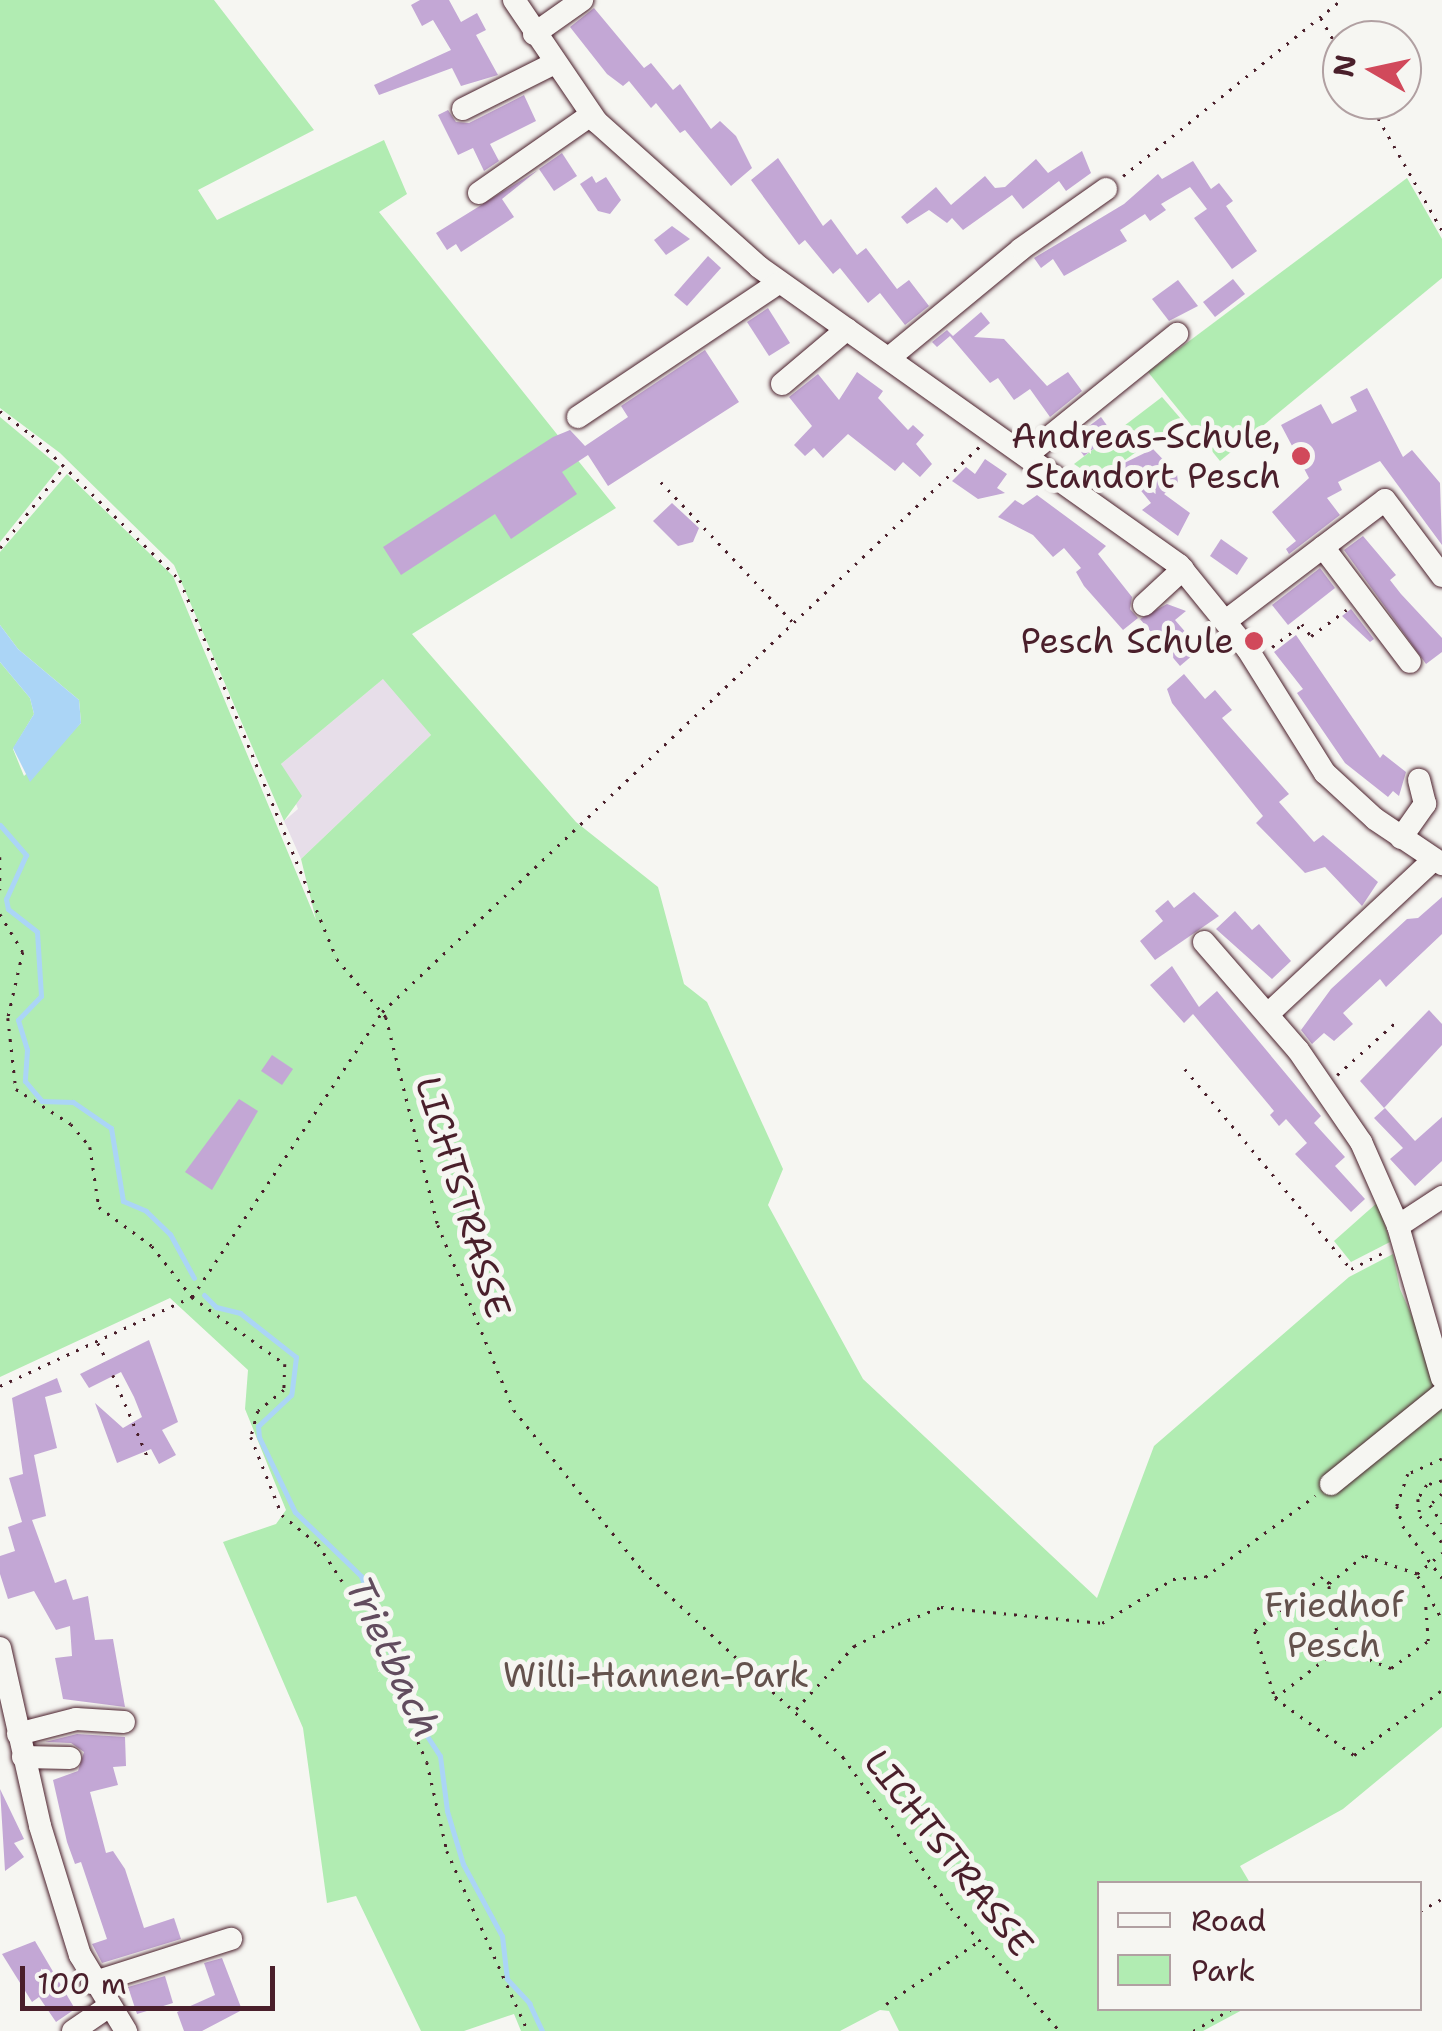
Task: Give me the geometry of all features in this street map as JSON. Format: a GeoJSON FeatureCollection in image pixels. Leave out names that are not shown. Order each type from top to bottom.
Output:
{"type":"FeatureCollection","features":[{"type":"Feature","properties":{"kind":"street"},"geometry":{"type":"LineString","coordinates":[[514,0],[553,64],[591,115],[778,282],[1027,454],[1183,569],[1254,660],[1325,774],[1402,838],[1438,862],[1268,1014]]}},
{"type":"Feature","properties":{"kind":"street"},"geometry":{"type":"LineString","coordinates":[[534,34],[582,0]]}},
{"type":"Feature","properties":{"kind":"street"},"geometry":{"type":"LineString","coordinates":[[463,109],[553,64]]}},
{"type":"Feature","properties":{"kind":"street"},"geometry":{"type":"LineString","coordinates":[[479,193],[591,115]]}},
{"type":"Feature","properties":{"kind":"street"},"geometry":{"type":"LineString","coordinates":[[888,358],[1021,248],[1106,190]]}},
{"type":"Feature","properties":{"kind":"street"},"geometry":{"type":"LineString","coordinates":[[578,416],[778,282]]}},
{"type":"Feature","properties":{"kind":"street"},"geometry":{"type":"LineString","coordinates":[[782,384],[847,330]]}},
{"type":"Feature","properties":{"kind":"street"},"geometry":{"type":"LineString","coordinates":[[1027,454],[1176,334]]}},
{"type":"Feature","properties":{"kind":"street"},"geometry":{"type":"LineString","coordinates":[[1226,620],[1284,563],[1384,500],[1442,576]]}},
{"type":"Feature","properties":{"kind":"street"},"geometry":{"type":"LineString","coordinates":[[1324,538],[1361,598],[1410,662]]}},
{"type":"Feature","properties":{"kind":"street"},"geometry":{"type":"LineString","coordinates":[[1144,606],[1183,569]]}},
{"type":"Feature","properties":{"kind":"street"},"geometry":{"type":"LineString","coordinates":[[1402,838],[1424,804],[1419,780]]}},
{"type":"Feature","properties":{"kind":"street"},"geometry":{"type":"LineString","coordinates":[[1204,942],[1325,1086],[1371,1160],[1400,1235],[1442,1378]]}},
{"type":"Feature","properties":{"kind":"street"},"geometry":{"type":"LineString","coordinates":[[1400,1235],[1442,1197]]}},
{"type":"Feature","properties":{"kind":"street"},"geometry":{"type":"LineString","coordinates":[[1331,1484],[1442,1394]]}},
{"type":"Feature","properties":{"kind":"street"},"geometry":{"type":"LineString","coordinates":[[0,1652],[16,1751],[92,1983],[126,2031]]}},
{"type":"Feature","properties":{"kind":"street"},"geometry":{"type":"LineString","coordinates":[[16,1751],[76,1719],[124,1722]]}},
{"type":"Feature","properties":{"kind":"street"},"geometry":{"type":"LineString","coordinates":[[16,1751],[70,1758]]}},
{"type":"Feature","properties":{"kind":"street"},"geometry":{"type":"LineString","coordinates":[[92,1983],[231,1939]]}},
{"type":"Feature","properties":{"kind":"street"},"geometry":{"type":"LineString","coordinates":[[74,2031],[108,2007]]}},
{"type":"Feature","properties":{"kind":"path"},"geometry":{"type":"LineString","coordinates":[[1106,190],[1340,0]]}},
{"type":"Feature","properties":{"kind":"path"},"geometry":{"type":"LineString","coordinates":[[1379,120],[1442,230]]}},
{"type":"Feature","properties":{"kind":"path","name":"LICHTSTRASSE"},"geometry":{"type":"LineString","coordinates":[[0,412],[65,465],[180,580],[337,959],[382,1012],[438,1225],[514,1410],[642,1570],[843,1756],[980,1940],[1060,2031]]}},
{"type":"Feature","properties":{"kind":"path"},"geometry":{"type":"LineString","coordinates":[[0,1386],[192,1297],[382,1012],[995,432]]}},
{"type":"Feature","properties":{"kind":"path"},"geometry":{"type":"LineString","coordinates":[[0,548],[65,465]]}},
{"type":"Feature","properties":{"kind":"path"},"geometry":{"type":"LineString","coordinates":[[661,482],[794,623]]}},
{"type":"Feature","properties":{"kind":"path"},"geometry":{"type":"LineString","coordinates":[[1254,660],[1302,624],[1311,636],[1361,598]]}},
{"type":"Feature","properties":{"kind":"path"},"geometry":{"type":"LineString","coordinates":[[0,857],[0,890]]}},
{"type":"Feature","properties":{"kind":"path"},"geometry":{"type":"LineString","coordinates":[[0,914],[22,952],[8,1018],[16,1088],[74,1127],[92,1154],[97,1205],[152,1246],[192,1297],[286,1364],[284,1390],[259,1409],[251,1437],[282,1515],[318,1544],[359,1607],[426,1762],[447,1852],[528,2031]]}},
{"type":"Feature","properties":{"kind":"path"},"geometry":{"type":"LineString","coordinates":[[1325,1086],[1396,1022]]}},
{"type":"Feature","properties":{"kind":"path"},"geometry":{"type":"LineString","coordinates":[[1185,1069],[1351,1268],[1400,1235]]}},
{"type":"Feature","properties":{"kind":"path"},"geometry":{"type":"LineString","coordinates":[[98,1342],[107,1361]]}},
{"type":"Feature","properties":{"kind":"path"},"geometry":{"type":"LineString","coordinates":[[113,1375],[148,1458]]}},
{"type":"Feature","properties":{"kind":"path"},"geometry":{"type":"LineString","coordinates":[[1442,1459],[1414,1468],[1397,1498],[1402,1526],[1442,1578]]}},
{"type":"Feature","properties":{"kind":"path"},"geometry":{"type":"LineString","coordinates":[[1442,1482],[1424,1487],[1418,1500],[1420,1516],[1442,1542]]}},
{"type":"Feature","properties":{"kind":"path"},"geometry":{"type":"LineString","coordinates":[[794,1710],[854,1646],[942,1607],[1102,1623],[1173,1579],[1205,1577],[1331,1484]]}},
{"type":"Feature","properties":{"kind":"path"},"geometry":{"type":"LineString","coordinates":[[1442,1494],[1430,1505],[1442,1523]]}},
{"type":"Feature","properties":{"kind":"path"},"geometry":{"type":"LineString","coordinates":[[1417,1574],[1442,1553]]}},
{"type":"Feature","properties":{"kind":"path"},"geometry":{"type":"LineString","coordinates":[[1329,1584],[1364,1556],[1417,1574]]}},
{"type":"Feature","properties":{"kind":"path"},"geometry":{"type":"LineString","coordinates":[[1340,1648],[1391,1668],[1428,1640],[1425,1598],[1417,1574]]}},
{"type":"Feature","properties":{"kind":"path"},"geometry":{"type":"LineString","coordinates":[[1340,1648],[1329,1584],[1323,1577],[1255,1631],[1275,1698],[1354,1754],[1442,1690]]}},
{"type":"Feature","properties":{"kind":"path"},"geometry":{"type":"LineString","coordinates":[[1425,1598],[1442,1620]]}},
{"type":"Feature","properties":{"kind":"path"},"geometry":{"type":"LineString","coordinates":[[1275,1698],[1340,1648]]}},
{"type":"Feature","properties":{"kind":"path"},"geometry":{"type":"LineString","coordinates":[[886,2004],[980,1940]]}},
{"type":"Feature","properties":{"kind":"path"},"geometry":{"type":"LineString","coordinates":[[1193,2031],[1228,2011]]}},
{"type":"Feature","properties":{"kind":"shaded area"},"geometry":{"type":"Polygon","coordinates":[[[384,678],[431,735],[301,859],[284,821],[298,809],[281,764],[384,678]]]}},
{"type":"Feature","properties":{"kind":"green space","name":"Willi-Hannen-Park"},"geometry":{"type":"Polygon","coordinates":[[[0,0],[214,0],[314,130],[198,190],[217,220],[384,140],[407,194],[379,212],[616,508],[412,634],[576,822],[658,887],[684,984],[707,1002],[783,1169],[768,1205],[863,1379],[1097,1598],[1154,1446],[1349,1277],[1393,1254],[1400,1289],[1442,1384],[1442,1727],[1343,1809],[1240,1866],[1249,1881],[1097,1881],[1097,2011],[1240,2011],[1203,2031],[899,2031],[889,2011],[880,2010],[840,2031],[521,2031],[514,2014],[464,2031],[421,2031],[356,1896],[327,1903],[303,1728],[223,1542],[276,1524],[286,1510],[245,1409],[248,1370],[170,1298],[0,1377],[0,662],[30,698],[34,714],[13,749],[24,776],[81,723],[79,700],[18,649],[0,625],[0,552],[67,474],[173,576],[316,920],[301,859],[431,735],[383,679],[281,764],[302,796],[284,821],[174,565],[60,453],[0,408],[0,0]]]}},
{"type":"Feature","properties":{"kind":"green space"},"geometry":{"type":"Polygon","coordinates":[[[1407,178],[1442,239],[1442,278],[1220,461],[1148,372],[1407,178]]]}},
{"type":"Feature","properties":{"kind":"green space"},"geometry":{"type":"Polygon","coordinates":[[[1162,397],[1181,419],[1098,480],[1074,464],[1162,397]]]}},
{"type":"Feature","properties":{"kind":"green space"},"geometry":{"type":"Polygon","coordinates":[[[0,417],[60,467],[0,542],[0,417]]]}},
{"type":"Feature","properties":{"kind":"green space"},"geometry":{"type":"Polygon","coordinates":[[[1378,1202],[1390,1242],[1351,1262],[1334,1241],[1378,1202]]]}},
{"type":"Feature","properties":{"kind":"water"},"geometry":{"type":"Polygon","coordinates":[[[0,625],[18,649],[79,700],[81,723],[30,782],[13,748],[34,714],[30,698],[0,662],[0,625]]]}},
{"type":"Feature","properties":{"kind":"building"},"geometry":{"type":"Polygon","coordinates":[[[420,0],[449,0],[461,22],[477,13],[486,30],[476,35],[498,75],[461,86],[452,68],[379,95],[374,85],[451,50],[433,20],[422,26],[411,5],[420,0]]]}},
{"type":"Feature","properties":{"kind":"building"},"geometry":{"type":"Polygon","coordinates":[[[594,8],[644,68],[651,63],[673,90],[680,84],[711,129],[720,121],[736,136],[752,168],[731,186],[685,130],[680,133],[656,103],[651,108],[629,81],[623,86],[607,74],[570,27],[594,8]]]}},
{"type":"Feature","properties":{"kind":"building"},"geometry":{"type":"Polygon","coordinates":[[[524,95],[536,121],[490,144],[499,161],[484,171],[473,148],[458,155],[438,115],[448,110],[456,122],[469,123],[524,95]]]}},
{"type":"Feature","properties":{"kind":"building"},"geometry":{"type":"Polygon","coordinates":[[[1082,151],[1091,173],[1066,191],[1059,181],[1023,209],[1012,195],[963,230],[952,218],[947,223],[929,210],[907,224],[901,217],[936,187],[951,205],[985,176],[995,188],[1005,187],[1036,159],[1048,173],[1082,151]]]}},
{"type":"Feature","properties":{"kind":"building"},"geometry":{"type":"Polygon","coordinates":[[[562,153],[577,176],[554,191],[539,169],[562,153]]]}},
{"type":"Feature","properties":{"kind":"building"},"geometry":{"type":"Polygon","coordinates":[[[778,158],[823,226],[831,219],[857,255],[866,248],[897,289],[909,280],[929,306],[905,325],[880,293],[868,303],[840,268],[833,274],[805,240],[799,245],[751,180],[778,158]]]}},
{"type":"Feature","properties":{"kind":"building"},"geometry":{"type":"Polygon","coordinates":[[[1193,161],[1211,189],[1219,183],[1233,201],[1226,206],[1257,251],[1232,269],[1194,218],[1207,209],[1190,187],[1161,204],[1166,210],[1150,221],[1145,214],[1120,230],[1127,241],[1064,276],[1053,259],[1041,268],[1034,258],[1124,204],[1158,174],[1162,179],[1193,161]]]}},
{"type":"Feature","properties":{"kind":"building"},"geometry":{"type":"Polygon","coordinates":[[[538,170],[502,199],[514,217],[461,252],[456,244],[447,250],[436,233],[538,170]]]}},
{"type":"Feature","properties":{"kind":"building"},"geometry":{"type":"Polygon","coordinates":[[[592,176],[596,183],[606,177],[621,200],[610,214],[598,211],[580,184],[592,176]]]}},
{"type":"Feature","properties":{"kind":"building"},"geometry":{"type":"Polygon","coordinates":[[[672,226],[690,239],[666,255],[654,240],[672,226]]]}},
{"type":"Feature","properties":{"kind":"building"},"geometry":{"type":"Polygon","coordinates":[[[708,256],[721,268],[687,306],[674,295],[708,256]]]}},
{"type":"Feature","properties":{"kind":"building"},"geometry":{"type":"Polygon","coordinates":[[[1233,279],[1245,294],[1215,317],[1203,302],[1233,279]]]}},
{"type":"Feature","properties":{"kind":"building"},"geometry":{"type":"Polygon","coordinates":[[[1178,280],[1198,306],[1169,321],[1152,299],[1178,280]]]}},
{"type":"Feature","properties":{"kind":"building"},"geometry":{"type":"Polygon","coordinates":[[[768,308],[790,343],[769,356],[747,322],[768,308]]]}},
{"type":"Feature","properties":{"kind":"building"},"geometry":{"type":"Polygon","coordinates":[[[981,312],[990,323],[974,337],[1004,339],[1047,386],[1068,372],[1082,391],[1050,417],[1030,389],[1014,400],[998,378],[990,383],[950,336],[937,347],[932,342],[947,330],[953,336],[981,312]]]}},
{"type":"Feature","properties":{"kind":"building"},"geometry":{"type":"Polygon","coordinates":[[[705,350],[739,402],[608,486],[588,455],[562,472],[577,494],[511,539],[495,514],[401,575],[383,547],[553,437],[570,430],[585,446],[628,417],[621,406],[705,350]]]}},
{"type":"Feature","properties":{"kind":"building"},"geometry":{"type":"Polygon","coordinates":[[[857,372],[883,391],[878,398],[908,430],[913,425],[924,435],[916,444],[932,464],[920,477],[903,462],[895,471],[848,434],[823,458],[814,448],[805,456],[794,445],[812,426],[789,397],[818,374],[839,400],[857,372]]]}},
{"type":"Feature","properties":{"kind":"building"},"geometry":{"type":"Polygon","coordinates":[[[1367,388],[1403,457],[1412,450],[1440,483],[1442,545],[1380,461],[1338,482],[1342,490],[1327,498],[1340,515],[1289,554],[1286,549],[1296,541],[1272,512],[1309,478],[1281,425],[1321,404],[1332,424],[1357,411],[1350,397],[1367,388]]]}},
{"type":"Feature","properties":{"kind":"building"},"geometry":{"type":"Polygon","coordinates":[[[1101,417],[1113,434],[1084,456],[1072,439],[1101,417]]]}},
{"type":"Feature","properties":{"kind":"building"},"geometry":{"type":"Polygon","coordinates":[[[1153,449],[1177,474],[1178,483],[1164,494],[1190,513],[1178,536],[1142,510],[1151,503],[1120,465],[1153,449]]]}},
{"type":"Feature","properties":{"kind":"building"},"geometry":{"type":"Polygon","coordinates":[[[985,459],[1007,474],[997,488],[1005,493],[978,499],[952,481],[966,467],[975,474],[985,459]]]}},
{"type":"Feature","properties":{"kind":"building"},"geometry":{"type":"Polygon","coordinates":[[[1037,495],[1106,546],[1098,554],[1132,597],[1130,609],[1138,618],[1123,630],[1084,586],[1076,572],[1081,568],[1064,548],[1053,557],[1033,535],[998,517],[1015,500],[1023,505],[1037,495]]]}},
{"type":"Feature","properties":{"kind":"building"},"geometry":{"type":"Polygon","coordinates":[[[672,503],[699,528],[693,542],[678,546],[653,521],[672,503]]]}},
{"type":"Feature","properties":{"kind":"building"},"geometry":{"type":"Polygon","coordinates":[[[1363,536],[1396,575],[1390,580],[1442,638],[1442,652],[1426,664],[1344,550],[1363,536]]]}},
{"type":"Feature","properties":{"kind":"building"},"geometry":{"type":"Polygon","coordinates":[[[1221,539],[1248,558],[1237,575],[1210,556],[1221,539]]]}},
{"type":"Feature","properties":{"kind":"building"},"geometry":{"type":"Polygon","coordinates":[[[1320,568],[1335,588],[1288,625],[1272,605],[1320,568]]]}},
{"type":"Feature","properties":{"kind":"building"},"geometry":{"type":"Polygon","coordinates":[[[1167,604],[1186,611],[1175,620],[1200,649],[1180,666],[1140,619],[1167,604]]]}},
{"type":"Feature","properties":{"kind":"building"},"geometry":{"type":"Polygon","coordinates":[[[1351,609],[1374,639],[1370,642],[1342,616],[1351,609]]]}},
{"type":"Feature","properties":{"kind":"building"},"geometry":{"type":"Polygon","coordinates":[[[1296,635],[1380,758],[1383,754],[1406,772],[1399,796],[1393,791],[1388,797],[1345,763],[1297,693],[1303,689],[1274,652],[1296,635]]]}},
{"type":"Feature","properties":{"kind":"building"},"geometry":{"type":"Polygon","coordinates":[[[1184,674],[1205,699],[1215,690],[1232,710],[1222,718],[1289,794],[1279,802],[1314,842],[1323,835],[1378,882],[1362,906],[1325,867],[1305,873],[1256,823],[1263,816],[1172,703],[1167,689],[1184,674]]]}},
{"type":"Feature","properties":{"kind":"building"},"geometry":{"type":"Polygon","coordinates":[[[1194,892],[1219,916],[1155,960],[1140,941],[1163,921],[1155,911],[1168,900],[1174,908],[1194,892]]]}},
{"type":"Feature","properties":{"kind":"building"},"geometry":{"type":"Polygon","coordinates":[[[1442,897],[1442,934],[1386,987],[1380,979],[1343,1013],[1353,1024],[1334,1041],[1324,1033],[1312,1044],[1301,1030],[1331,989],[1407,919],[1418,918],[1442,897]]]}},
{"type":"Feature","properties":{"kind":"building"},"geometry":{"type":"Polygon","coordinates":[[[1235,911],[1252,930],[1259,924],[1291,961],[1272,979],[1216,929],[1235,911]]]}},
{"type":"Feature","properties":{"kind":"building"},"geometry":{"type":"Polygon","coordinates":[[[1172,966],[1199,1007],[1217,991],[1321,1116],[1314,1123],[1345,1157],[1335,1166],[1365,1199],[1351,1212],[1295,1154],[1307,1143],[1286,1119],[1279,1126],[1270,1115],[1274,1111],[1193,1014],[1184,1023],[1150,985],[1172,966]]]}},
{"type":"Feature","properties":{"kind":"building"},"geometry":{"type":"Polygon","coordinates":[[[1429,1010],[1442,1024],[1442,1045],[1384,1108],[1360,1081],[1429,1010]]]}},
{"type":"Feature","properties":{"kind":"building"},"geometry":{"type":"Polygon","coordinates":[[[272,1055],[293,1069],[282,1085],[261,1071],[272,1055]]]}},
{"type":"Feature","properties":{"kind":"building"},"geometry":{"type":"Polygon","coordinates":[[[239,1099],[258,1111],[212,1190],[185,1172],[239,1099]]]}},
{"type":"Feature","properties":{"kind":"building"},"geometry":{"type":"Polygon","coordinates":[[[1385,1108],[1415,1141],[1442,1117],[1442,1161],[1415,1186],[1390,1159],[1403,1148],[1374,1118],[1385,1108]]]}},
{"type":"Feature","properties":{"kind":"building"},"geometry":{"type":"Polygon","coordinates":[[[149,1340],[178,1422],[162,1430],[176,1455],[159,1464],[151,1449],[117,1463],[95,1403],[123,1428],[142,1417],[134,1397],[121,1372],[89,1388],[80,1374],[149,1340]]]}},
{"type":"Feature","properties":{"kind":"building"},"geometry":{"type":"Polygon","coordinates":[[[57,1378],[62,1392],[45,1397],[57,1448],[34,1455],[46,1516],[32,1520],[55,1583],[66,1579],[73,1600],[88,1596],[95,1640],[113,1639],[125,1707],[63,1699],[55,1658],[72,1656],[70,1626],[56,1630],[34,1591],[8,1599],[0,1574],[0,1556],[15,1551],[8,1527],[22,1522],[9,1478],[23,1474],[12,1398],[57,1378]]]}},
{"type":"Feature","properties":{"kind":"building"},"geometry":{"type":"Polygon","coordinates":[[[77,1734],[125,1737],[126,1766],[113,1767],[118,1785],[90,1792],[106,1853],[113,1851],[125,1869],[144,1928],[174,1918],[181,1939],[102,1963],[92,1944],[107,1939],[81,1862],[75,1864],[67,1842],[53,1780],[78,1771],[84,1752],[71,1743],[45,1742],[77,1734]]]}},
{"type":"Feature","properties":{"kind":"building"},"geometry":{"type":"Polygon","coordinates":[[[0,1789],[24,1839],[14,1843],[24,1857],[5,1871],[0,1789]]]}},
{"type":"Feature","properties":{"kind":"building"},"geometry":{"type":"Polygon","coordinates":[[[35,1941],[75,2009],[56,2022],[39,1997],[32,2002],[2,1954],[35,1941]]]}},
{"type":"Feature","properties":{"kind":"building"},"geometry":{"type":"Polygon","coordinates":[[[222,1958],[242,2010],[202,2031],[184,2031],[177,2012],[215,1995],[204,1963],[222,1958]]]}},
{"type":"Feature","properties":{"kind":"building"},"geometry":{"type":"Polygon","coordinates":[[[165,1976],[173,2003],[137,2014],[128,1987],[165,1976]]]}},
{"type":"Feature","properties":{"kind":"waterway","name":"Trietbach"},"geometry":{"type":"LineString","coordinates":[[0,825],[26,855],[6,899],[8,909],[37,932],[41,996],[18,1020],[27,1050],[25,1081],[42,1101],[73,1102],[111,1128],[123,1201],[146,1211],[170,1234],[194,1278]]}},
{"type":"Feature","properties":{"kind":"waterway","name":"Trietbach"},"geometry":{"type":"LineString","coordinates":[[204,1295],[216,1307],[240,1313],[296,1357],[291,1395],[258,1426],[259,1437],[295,1512],[361,1576],[416,1719],[440,1756],[447,1811],[463,1864],[502,1936],[507,1979],[529,2003],[542,2031]]}},
{"type":"Feature","properties":{"kind":"place","name":"Andreas-Schule, Standort Pesch"},"geometry":{"type":"Point","coordinates":[1301,456]}},
{"type":"Feature","properties":{"kind":"place","name":"Pesch Schule"},"geometry":{"type":"Point","coordinates":[1254,641]}},
{"type":"Feature","properties":{"kind":"park label","name":"Friedhof Pesch"},"geometry":{"type":"Point","coordinates":[1334,1625]}}]}
